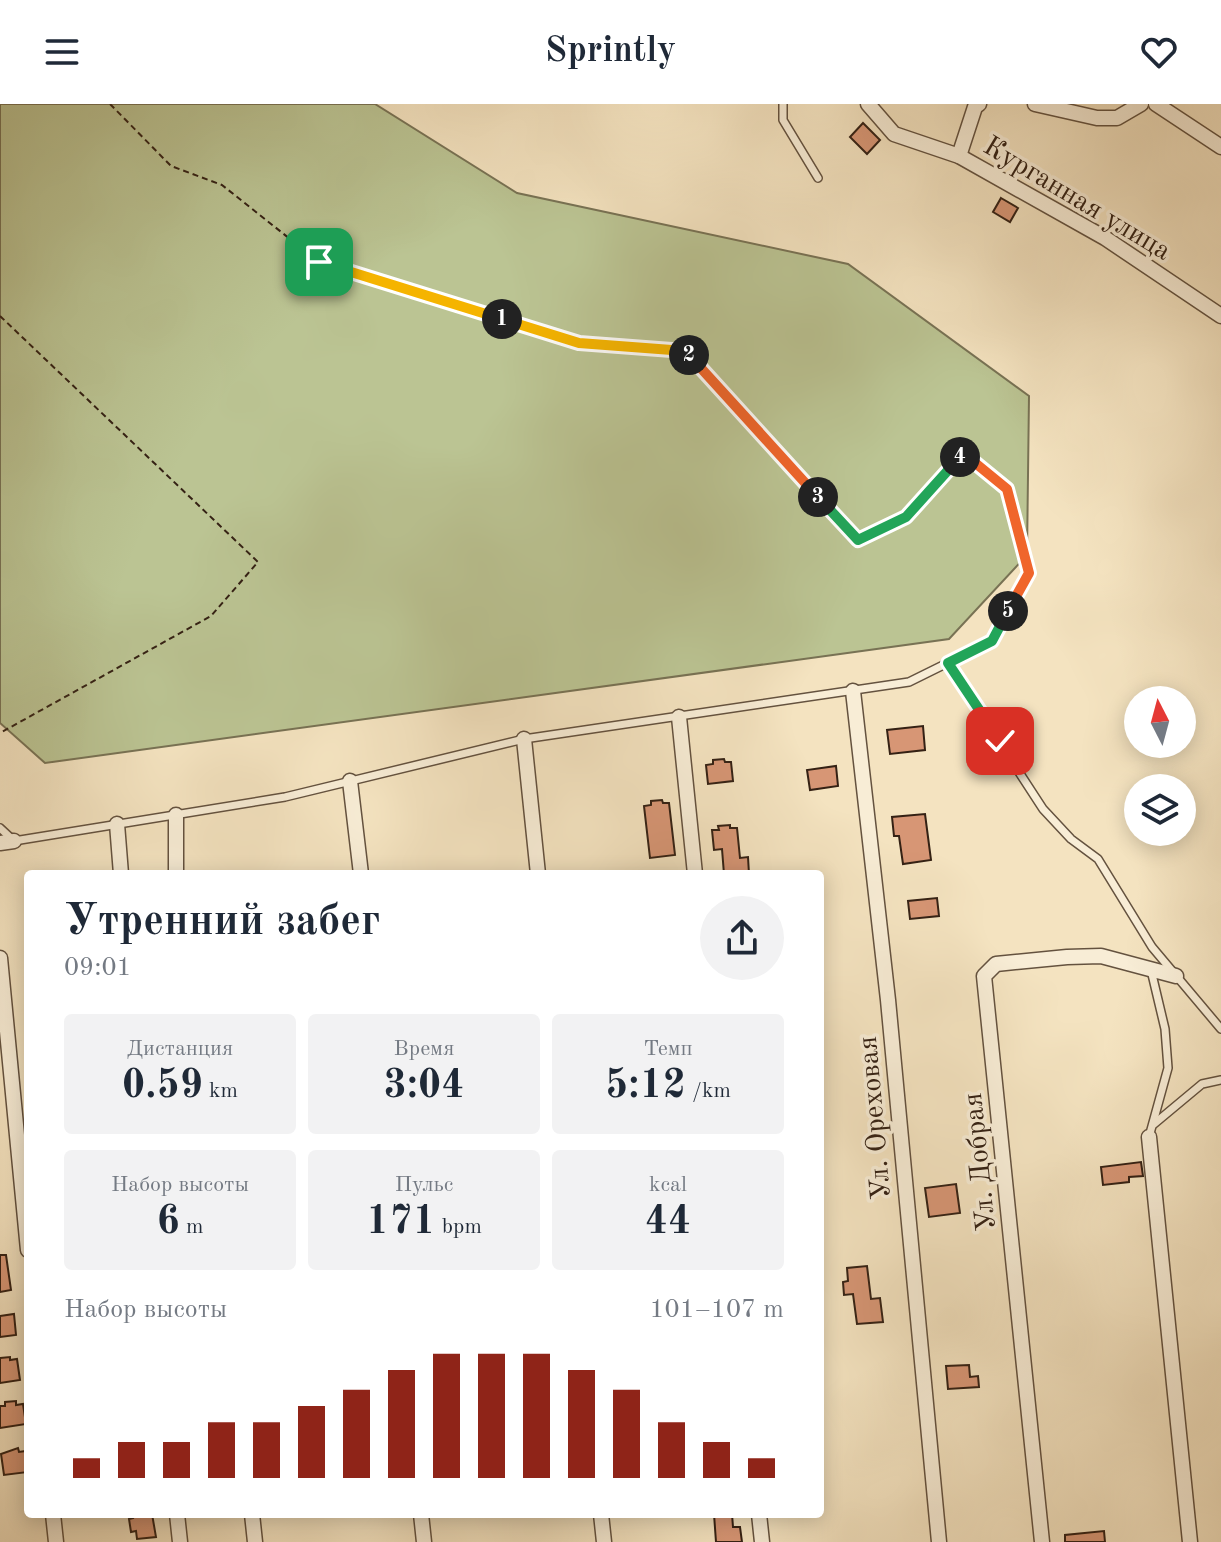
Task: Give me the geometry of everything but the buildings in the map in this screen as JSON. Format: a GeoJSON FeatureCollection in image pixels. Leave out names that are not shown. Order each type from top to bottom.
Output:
{"type":"FeatureCollection","features":[{"type":"Feature","properties":{"kind":"street","name":"Курганная улица"},"geometry":{"type":"LineString","coordinates":[[868,104],[894,134],[959,156],[1105,238],[1221,316]]}},
{"type":"Feature","properties":{"kind":"street"},"geometry":{"type":"LineString","coordinates":[[959,156],[975,107],[979,104]]}},
{"type":"Feature","properties":{"kind":"street"},"geometry":{"type":"LineString","coordinates":[[1035,104],[1097,118],[1117,118],[1141,104]]}},
{"type":"Feature","properties":{"kind":"street"},"geometry":{"type":"LineString","coordinates":[[1156,104],[1221,147]]}},
{"type":"Feature","properties":{"kind":"street","name":"Ул. Ореховая"},"geometry":{"type":"LineString","coordinates":[[853,691],[888,1000],[939,1542]]}},
{"type":"Feature","properties":{"kind":"street"},"geometry":{"type":"LineString","coordinates":[[679,717],[695,870]]}},
{"type":"Feature","properties":{"kind":"street"},"geometry":{"type":"LineString","coordinates":[[524,739],[538,870]]}},
{"type":"Feature","properties":{"kind":"street"},"geometry":{"type":"LineString","coordinates":[[350,781],[361,870]]}},
{"type":"Feature","properties":{"kind":"street"},"geometry":{"type":"LineString","coordinates":[[176,815],[176,870]]}},
{"type":"Feature","properties":{"kind":"street"},"geometry":{"type":"LineString","coordinates":[[117,824],[121,870]]}},
{"type":"Feature","properties":{"kind":"street","name":"Ул. Добрая"},"geometry":{"type":"LineString","coordinates":[[1042,1542],[984,976],[996,964],[1101,956],[1176,976]]}},
{"type":"Feature","properties":{"kind":"street"},"geometry":{"type":"LineString","coordinates":[[0,958],[24,1208]]}},
{"type":"Feature","properties":{"kind":"street"},"geometry":{"type":"LineString","coordinates":[[1151,1131],[1190,1542]]}},
{"type":"Feature","properties":{"kind":"street"},"geometry":{"type":"LineString","coordinates":[[53,1518],[56,1542]]}},
{"type":"Feature","properties":{"kind":"street"},"geometry":{"type":"LineString","coordinates":[[177,1518],[180,1542]]}},
{"type":"Feature","properties":{"kind":"street"},"geometry":{"type":"LineString","coordinates":[[252,1518],[255,1542]]}},
{"type":"Feature","properties":{"kind":"street"},"geometry":{"type":"LineString","coordinates":[[421,1518],[424,1542]]}},
{"type":"Feature","properties":{"kind":"street"},"geometry":{"type":"LineString","coordinates":[[601,1518],[604,1542]]}},
{"type":"Feature","properties":{"kind":"street"},"geometry":{"type":"LineString","coordinates":[[759,1518],[762,1542]]}},
{"type":"Feature","properties":{"kind":"lane"},"geometry":{"type":"LineString","coordinates":[[783,104],[783,120],[818,178]]}},
{"type":"Feature","properties":{"kind":"lane"},"geometry":{"type":"LineString","coordinates":[[0,828],[7,842],[176,815],[285,797],[524,739],[909,682],[992,641]]}},
{"type":"Feature","properties":{"kind":"lane"},"geometry":{"type":"LineString","coordinates":[[948,663],[1043,809],[1071,839],[1098,859],[1152,947],[1221,1029]]}},
{"type":"Feature","properties":{"kind":"lane"},"geometry":{"type":"LineString","coordinates":[[1151,970],[1165,1029],[1168,1068],[1151,1131]]}},
{"type":"Feature","properties":{"kind":"lane"},"geometry":{"type":"LineString","coordinates":[[1151,1131],[1202,1084],[1221,1080]]}},
{"type":"Feature","properties":{"kind":"path"},"geometry":{"type":"LineString","coordinates":[[110,104],[171,166],[222,185],[319,262],[579,343],[685,351],[858,540],[906,517],[963,453],[1007,489],[1029,573],[992,641]]}},
{"type":"Feature","properties":{"kind":"path"},"geometry":{"type":"LineString","coordinates":[[0,316],[258,562],[211,616],[0,733]]}},
{"type":"Feature","properties":{"kind":"green space"},"geometry":{"type":"Polygon","coordinates":[[[0,104],[375,104],[517,193],[848,264],[1029,396],[1027,555],[949,639],[45,763],[0,723],[0,104]]]}},
{"type":"Feature","properties":{"kind":"route"},"geometry":{"type":"LineString","coordinates":[[319,262],[579,343],[685,351],[858,540],[906,517],[963,453],[1007,489],[1029,573],[992,641],[948,663],[1000,741]]}}]}
